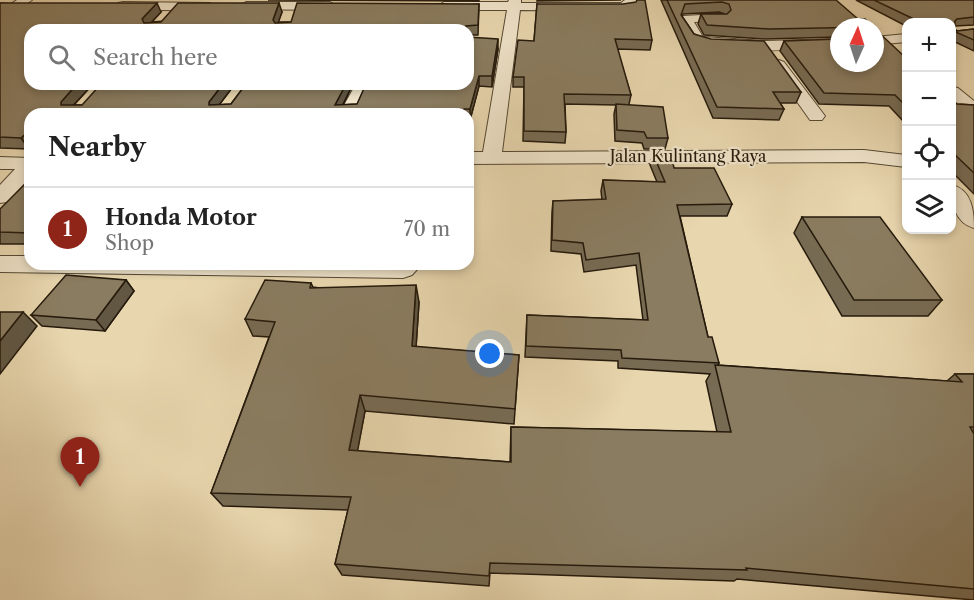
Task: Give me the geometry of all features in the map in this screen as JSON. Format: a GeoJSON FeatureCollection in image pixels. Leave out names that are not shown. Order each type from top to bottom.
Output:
{"type":"FeatureCollection","features":[{"type":"Feature","properties":{"kind":"street"},"geometry":{"type":"LineString","coordinates":[[428,6],[514,3],[625,6],[631,4],[631,0]]}},
{"type":"Feature","properties":{"kind":"street"},"geometry":{"type":"LineString","coordinates":[[708,0],[735,44]]}},
{"type":"Feature","properties":{"kind":"street"},"geometry":{"type":"LineString","coordinates":[[0,6],[22,3],[40,6]]}},
{"type":"Feature","properties":{"kind":"street"},"geometry":{"type":"LineString","coordinates":[[0,17],[22,3]]}},
{"type":"Feature","properties":{"kind":"street"},"geometry":{"type":"LineString","coordinates":[[108,6],[180,3],[226,6],[284,4],[338,6]]}},
{"type":"Feature","properties":{"kind":"street"},"geometry":{"type":"LineString","coordinates":[[162,22],[180,3]]}},
{"type":"Feature","properties":{"kind":"street"},"geometry":{"type":"LineString","coordinates":[[492,157],[504,41],[514,3]]}},
{"type":"Feature","properties":{"kind":"street"},"geometry":{"type":"LineString","coordinates":[[284,4],[287,24]]}},
{"type":"Feature","properties":{"kind":"street"},"geometry":{"type":"LineString","coordinates":[[719,18],[692,18],[687,20],[687,23],[698,40],[702,42],[765,45],[830,43]]}},
{"type":"Feature","properties":{"kind":"street"},"geometry":{"type":"LineString","coordinates":[[884,40],[902,38]]}},
{"type":"Feature","properties":{"kind":"street"},"geometry":{"type":"LineString","coordinates":[[884,44],[898,53]]}},
{"type":"Feature","properties":{"kind":"street"},"geometry":{"type":"LineString","coordinates":[[765,45],[816,116]]}},
{"type":"Feature","properties":{"kind":"street"},"geometry":{"type":"LineString","coordinates":[[351,108],[361,90]]}},
{"type":"Feature","properties":{"kind":"street"},"geometry":{"type":"LineString","coordinates":[[956,95],[971,105]]}},
{"type":"Feature","properties":{"kind":"street","name":"Jalan Kulintang Raya"},"geometry":{"type":"LineString","coordinates":[[474,158],[864,156],[902,161]]}},
{"type":"Feature","properties":{"kind":"street"},"geometry":{"type":"LineString","coordinates":[[0,164],[24,165]]}},
{"type":"Feature","properties":{"kind":"street"},"geometry":{"type":"LineString","coordinates":[[0,197],[24,171]]}},
{"type":"Feature","properties":{"kind":"street"},"geometry":{"type":"LineString","coordinates":[[956,198],[974,221]]}},
{"type":"Feature","properties":{"kind":"street"},"geometry":{"type":"LineString","coordinates":[[0,264],[24,264]]}},
{"type":"Feature","properties":{"kind":"building"},"geometry":{"type":"Polygon","coordinates":[[[645,0],[652,40],[615,39],[631,95],[564,94],[566,132],[524,131],[524,77],[513,77],[518,40],[534,41],[537,4],[623,4],[645,0]]]}},
{"type":"Feature","properties":{"kind":"building"},"geometry":{"type":"Polygon","coordinates":[[[667,0],[836,0],[857,18],[830,18],[830,28],[769,29],[707,25],[701,14],[727,14],[731,10],[729,4],[722,2],[685,4],[681,15],[694,34],[711,39],[764,41],[801,92],[773,92],[784,109],[717,107],[667,0]]]}},
{"type":"Feature","properties":{"kind":"building"},"geometry":{"type":"Polygon","coordinates":[[[874,0],[974,0],[974,17],[956,20],[956,18],[912,18],[874,0]]]}},
{"type":"Feature","properties":{"kind":"building"},"geometry":{"type":"Polygon","coordinates":[[[0,3],[157,3],[142,19],[144,23],[161,22],[178,3],[279,3],[273,20],[275,23],[291,22],[297,3],[479,4],[478,25],[474,25],[24,24],[24,90],[72,90],[61,105],[82,105],[96,90],[218,90],[209,105],[231,104],[242,90],[343,90],[335,105],[357,104],[363,90],[474,90],[474,37],[498,39],[492,76],[479,76],[470,108],[24,108],[24,135],[21,138],[0,137],[0,3]]]}},
{"type":"Feature","properties":{"kind":"building"},"geometry":{"type":"Polygon","coordinates":[[[974,29],[974,40],[956,32],[956,30],[974,29]]]}},
{"type":"Feature","properties":{"kind":"building"},"geometry":{"type":"Polygon","coordinates":[[[884,37],[902,54],[902,102],[895,95],[824,93],[784,41],[830,39],[830,72],[884,72],[884,37]]]}},
{"type":"Feature","properties":{"kind":"building"},"geometry":{"type":"Polygon","coordinates":[[[956,103],[974,105],[974,173],[956,156],[956,103]]]}},
{"type":"Feature","properties":{"kind":"building"},"geometry":{"type":"Polygon","coordinates":[[[616,104],[663,107],[668,138],[647,138],[644,132],[617,130],[616,104]]]}},
{"type":"Feature","properties":{"kind":"building"},"geometry":{"type":"Polygon","coordinates":[[[653,154],[671,154],[674,168],[714,168],[732,204],[677,205],[708,337],[712,337],[719,363],[622,358],[621,350],[526,346],[527,315],[648,320],[639,253],[586,260],[583,243],[552,240],[553,201],[606,199],[603,180],[665,182],[653,154]]]}},
{"type":"Feature","properties":{"kind":"building"},"geometry":{"type":"Polygon","coordinates":[[[24,185],[24,233],[0,232],[0,209],[24,185]]]}},
{"type":"Feature","properties":{"kind":"building"},"geometry":{"type":"Polygon","coordinates":[[[802,217],[880,217],[942,300],[854,300],[802,217]]]}},
{"type":"Feature","properties":{"kind":"building"},"geometry":{"type":"Polygon","coordinates":[[[66,275],[126,280],[96,320],[31,315],[66,275]]]}},
{"type":"Feature","properties":{"kind":"building"},"geometry":{"type":"Polygon","coordinates":[[[265,280],[311,283],[310,288],[416,285],[412,346],[519,355],[515,409],[360,395],[349,450],[511,462],[511,427],[731,432],[715,365],[962,382],[955,374],[974,374],[974,427],[970,427],[974,434],[974,589],[746,568],[747,570],[490,563],[489,576],[335,564],[351,497],[211,493],[275,322],[245,319],[265,280]]]}},
{"type":"Feature","properties":{"kind":"building"},"geometry":{"type":"Polygon","coordinates":[[[0,312],[23,312],[0,341],[0,312]]]}},
{"type":"Feature","properties":{"kind":"place","name":"Honda Motor"},"geometry":{"type":"Point","coordinates":[80,487]}}]}
